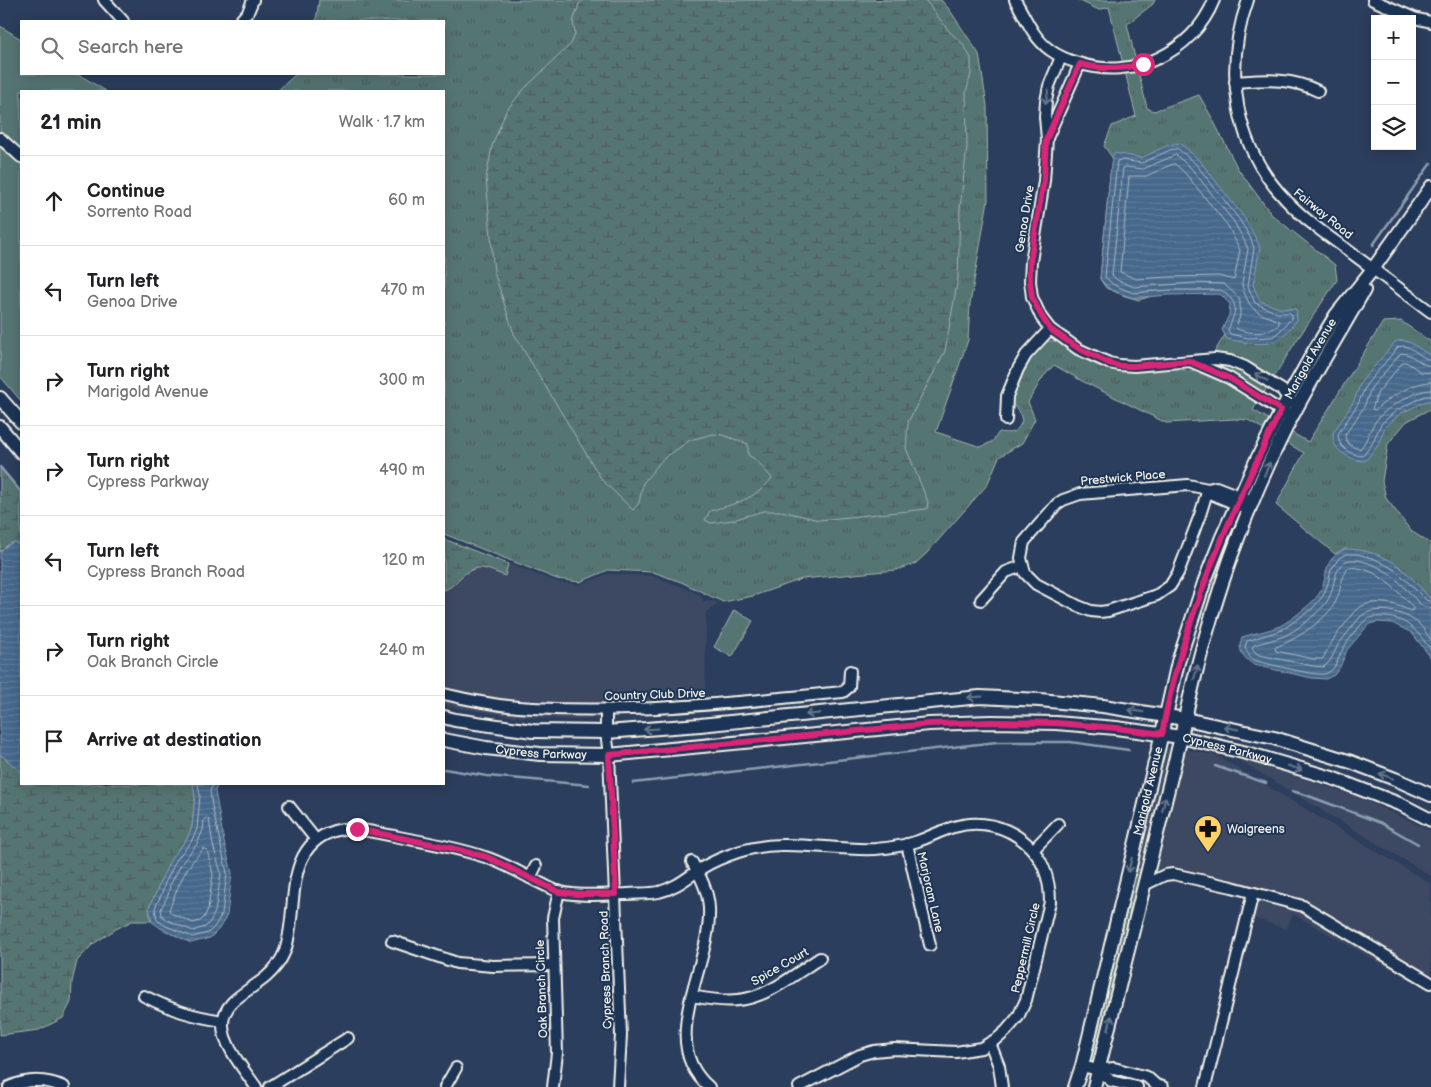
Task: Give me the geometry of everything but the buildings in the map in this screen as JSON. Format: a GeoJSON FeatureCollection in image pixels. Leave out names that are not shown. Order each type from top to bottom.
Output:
{"type":"FeatureCollection","features":[{"type":"Feature","properties":{"kind":"main road","name":"Marigold Avenue"},"geometry":{"type":"LineString","coordinates":[[1094,1087],[1181,737],[1187,705],[1214,612],[1252,506],[1290,412],[1288,398],[1336,315],[1373,269],[1431,187]]}},
{"type":"Feature","properties":{"kind":"main road","name":"Marigold Avenue"},"geometry":{"type":"LineString","coordinates":[[1076,1087],[1178,662],[1192,616],[1238,500],[1366,286],[1373,269]]}},
{"type":"Feature","properties":{"kind":"main road"},"geometry":{"type":"LineString","coordinates":[[0,398],[20,421]]}},
{"type":"Feature","properties":{"kind":"main road"},"geometry":{"type":"LineString","coordinates":[[0,427],[20,451]]}},
{"type":"Feature","properties":{"kind":"main road","name":"Cypress Parkway"},"geometry":{"type":"LineString","coordinates":[[445,718],[532,731],[606,732],[700,725],[980,697],[1040,700],[1103,706],[1242,730],[1313,749],[1395,779],[1431,795]]}},
{"type":"Feature","properties":{"kind":"main road","name":"Cypress Parkway"},"geometry":{"type":"LineString","coordinates":[[445,740],[486,748],[540,754],[609,755],[929,724],[991,722],[1056,723],[1162,734],[1247,753],[1332,778],[1402,805],[1431,820]]}},
{"type":"Feature","properties":{"kind":"street"},"geometry":{"type":"LineString","coordinates":[[104,0],[122,20]]}},
{"type":"Feature","properties":{"kind":"street"},"geometry":{"type":"LineString","coordinates":[[241,20],[248,12],[253,0]]}},
{"type":"Feature","properties":{"kind":"street"},"geometry":{"type":"LineString","coordinates":[[1015,0],[1037,38],[1050,51],[1061,57],[1094,68],[1114,69],[1143,64],[1164,56],[1180,46],[1192,36],[1208,14],[1214,0]]}},
{"type":"Feature","properties":{"kind":"street","name":"Fairway Road"},"geometry":{"type":"LineString","coordinates":[[1248,0],[1237,38],[1235,82],[1239,114],[1248,140],[1260,165],[1272,184],[1304,218],[1431,312]]}},
{"type":"Feature","properties":{"kind":"street"},"geometry":{"type":"LineString","coordinates":[[1373,0],[1414,18],[1431,22]]}},
{"type":"Feature","properties":{"kind":"street","name":"Genoa Drive"},"geometry":{"type":"LineString","coordinates":[[1061,57],[1049,86],[1046,101],[1044,180],[1030,262],[1032,297],[1042,317],[1050,329],[1078,348],[1119,366],[1215,359],[1230,361],[1245,367],[1282,390],[1288,398]]}},
{"type":"Feature","properties":{"kind":"street","name":"Genoa Drive"},"geometry":{"type":"LineString","coordinates":[[1046,140],[1080,64]]}},
{"type":"Feature","properties":{"kind":"street"},"geometry":{"type":"LineString","coordinates":[[1235,82],[1288,80],[1318,90]]}},
{"type":"Feature","properties":{"kind":"street"},"geometry":{"type":"LineString","coordinates":[[0,138],[20,156]]}},
{"type":"Feature","properties":{"kind":"street"},"geometry":{"type":"LineString","coordinates":[[1006,420],[1006,396],[1018,368],[1026,355],[1050,329]]}},
{"type":"Feature","properties":{"kind":"street","name":"Genoa Drive"},"geometry":{"type":"LineString","coordinates":[[1189,361],[1229,378],[1290,412]]}},
{"type":"Feature","properties":{"kind":"street","name":"Prestwick Place"},"geometry":{"type":"LineString","coordinates":[[1022,566],[1021,552],[1027,538],[1057,504],[1073,495],[1188,485],[1208,489],[1216,488],[1252,506]]}},
{"type":"Feature","properties":{"kind":"street"},"geometry":{"type":"LineString","coordinates":[[981,600],[1006,572],[1022,566],[1028,577],[1036,584],[1057,596],[1091,611],[1108,611],[1157,595],[1170,586],[1178,573],[1208,489]]}},
{"type":"Feature","properties":{"kind":"street","name":"Country Club Drive"},"geometry":{"type":"LineString","coordinates":[[445,694],[473,701],[532,708],[606,710],[714,705],[844,692],[849,687],[850,671]]}},
{"type":"Feature","properties":{"kind":"street","name":"Cypress Branch Road"},"geometry":{"type":"LineString","coordinates":[[606,710],[616,894],[621,1035],[618,1087]]}},
{"type":"Feature","properties":{"kind":"street"},"geometry":{"type":"LineString","coordinates":[[289,806],[316,840]]}},
{"type":"Feature","properties":{"kind":"street","name":"Peppermill Circle"},"geometry":{"type":"LineString","coordinates":[[616,894],[657,893],[677,885],[718,860],[738,852],[791,844],[866,849],[892,847],[919,841],[954,826],[980,824],[1000,828],[1012,833],[1033,850],[1042,864],[1048,879],[1049,910],[1024,1006],[1013,1024],[998,1038],[973,1050],[956,1052],[874,1051],[860,1055],[799,1087]]}},
{"type":"Feature","properties":{"kind":"street"},"geometry":{"type":"LineString","coordinates":[[1033,850],[1058,824]]}},
{"type":"Feature","properties":{"kind":"street"},"geometry":{"type":"LineString","coordinates":[[256,1087],[227,1041],[223,1021],[227,1009],[236,999],[268,976],[282,957],[288,941],[298,867],[304,853],[316,840],[334,831],[357,829],[487,857],[559,892],[616,894]]}},
{"type":"Feature","properties":{"kind":"street","name":"Marjoram Lane"},"geometry":{"type":"LineString","coordinates":[[906,844],[930,945]]}},
{"type":"Feature","properties":{"kind":"street"},"geometry":{"type":"LineString","coordinates":[[692,862],[706,890],[709,918],[706,939],[685,1029],[686,1047],[694,1068],[707,1086]]}},
{"type":"Feature","properties":{"kind":"street"},"geometry":{"type":"LineString","coordinates":[[530,878],[536,866]]}},
{"type":"Feature","properties":{"kind":"street"},"geometry":{"type":"LineString","coordinates":[[1144,885],[1165,875],[1173,874],[1303,906],[1431,983]]}},
{"type":"Feature","properties":{"kind":"street","name":"Oak Branch Circle"},"geometry":{"type":"LineString","coordinates":[[552,1087],[556,1053],[553,918],[559,892]]}},
{"type":"Feature","properties":{"kind":"street"},"geometry":{"type":"LineString","coordinates":[[1205,1087],[1253,893]]}},
{"type":"Feature","properties":{"kind":"street"},"geometry":{"type":"LineString","coordinates":[[392,941],[457,963],[493,966],[554,965]]}},
{"type":"Feature","properties":{"kind":"street","name":"Spice Court"},"geometry":{"type":"LineString","coordinates":[[692,996],[722,1001],[752,997],[780,984],[820,958]]}},
{"type":"Feature","properties":{"kind":"street"},"geometry":{"type":"LineString","coordinates":[[144,996],[168,1008],[223,1021]]}},
{"type":"Feature","properties":{"kind":"street"},"geometry":{"type":"LineString","coordinates":[[270,1087],[348,1038]]}},
{"type":"Feature","properties":{"kind":"street"},"geometry":{"type":"LineString","coordinates":[[990,1043],[999,1066],[1002,1087]]}},
{"type":"Feature","properties":{"kind":"street"},"geometry":{"type":"LineString","coordinates":[[1082,1066],[1098,1070],[1114,1068],[1147,1077],[1157,1086]]}},
{"type":"Feature","properties":{"kind":"street"},"geometry":{"type":"LineString","coordinates":[[445,1087],[456,1068]]}},
{"type":"Feature","properties":{"kind":"street"},"geometry":{"type":"LineString","coordinates":[[1098,1070],[1112,1081],[1137,1087]]}},
{"type":"Feature","properties":{"kind":"street"},"geometry":{"type":"LineString","coordinates":[[9,1087],[20,1083],[36,1081],[51,1082],[64,1087]]}},
{"type":"Feature","properties":{"kind":"shaded area"},"geometry":{"type":"Polygon","coordinates":[[[508,564],[556,582],[579,585],[608,574],[652,576],[700,595],[704,602],[713,601],[718,603],[706,612],[705,701],[610,705],[533,704],[474,696],[445,689],[445,590],[450,588],[474,568],[484,568],[505,575],[508,564]]]}},
{"type":"Feature","properties":{"kind":"shaded area"},"geometry":{"type":"Polygon","coordinates":[[[445,698],[602,714],[602,719],[569,720],[511,716],[445,705],[445,698]]]}},
{"type":"Feature","properties":{"kind":"shaded area"},"geometry":{"type":"Polygon","coordinates":[[[1163,747],[1174,748],[1144,871],[1134,868],[1163,747]]]}},
{"type":"Feature","properties":{"kind":"shaded area"},"geometry":{"type":"Polygon","coordinates":[[[1182,749],[1215,755],[1431,884],[1431,978],[1305,902],[1151,873],[1182,749]]]}},
{"type":"Feature","properties":{"kind":"shaded area"},"geometry":{"type":"Polygon","coordinates":[[[1239,760],[1262,765],[1362,799],[1431,831],[1431,876],[1239,760]]]}},
{"type":"Feature","properties":{"kind":"shaded area"},"geometry":{"type":"Polygon","coordinates":[[[1255,898],[1301,910],[1431,988],[1431,991],[1293,914],[1286,929],[1251,917],[1255,898]]]}},
{"type":"Feature","properties":{"kind":"green space"},"geometry":{"type":"Polygon","coordinates":[[[319,0],[941,0],[979,54],[987,106],[988,200],[970,304],[968,340],[936,432],[981,447],[993,441],[999,432],[1014,432],[1020,425],[1022,421],[1020,413],[1011,402],[1015,384],[1023,369],[1045,341],[1056,341],[1090,362],[1116,370],[1144,371],[1173,368],[1202,373],[1229,328],[1236,308],[1224,295],[1202,291],[1164,292],[1139,300],[1106,288],[1100,279],[1110,175],[1116,163],[1104,146],[1112,126],[1136,116],[1109,7],[1099,10],[1078,0],[1155,0],[1153,4],[1127,24],[1147,108],[1154,111],[1199,95],[1238,169],[1272,215],[1335,265],[1337,280],[1253,410],[1308,442],[1383,322],[1401,321],[1431,342],[1431,411],[1426,411],[1406,422],[1388,444],[1382,481],[1386,498],[1411,531],[1431,544],[1431,599],[1400,567],[1345,549],[1335,554],[1276,505],[1304,453],[1248,420],[1234,419],[1166,423],[1054,365],[1043,377],[1028,402],[1035,419],[1022,443],[999,457],[987,485],[927,553],[915,564],[896,570],[802,579],[753,596],[723,602],[681,582],[653,572],[608,570],[580,582],[557,579],[445,534],[445,90],[278,90],[295,75],[445,75],[445,20],[316,20],[319,0]]]}},
{"type":"Feature","properties":{"kind":"green space"},"geometry":{"type":"Polygon","coordinates":[[[584,0],[925,0],[949,31],[963,44],[971,58],[971,74],[966,92],[967,147],[960,208],[958,278],[945,351],[908,422],[906,448],[928,502],[927,509],[819,520],[781,511],[763,511],[733,520],[711,523],[705,520],[710,511],[737,503],[752,496],[772,478],[756,460],[748,455],[748,444],[723,435],[713,434],[690,440],[662,460],[643,483],[639,503],[633,510],[602,480],[514,334],[494,272],[486,178],[492,146],[506,111],[523,90],[571,44],[575,34],[573,22],[579,4],[584,0]]]}},
{"type":"Feature","properties":{"kind":"green space"},"geometry":{"type":"Polygon","coordinates":[[[0,26],[20,38],[20,75],[80,75],[104,90],[20,90],[20,150],[0,132],[0,26]]]}},
{"type":"Feature","properties":{"kind":"green space"},"geometry":{"type":"Polygon","coordinates":[[[0,144],[20,162],[20,400],[0,376],[0,144]]]}},
{"type":"Feature","properties":{"kind":"green space"},"geometry":{"type":"Polygon","coordinates":[[[0,466],[20,491],[20,545],[14,542],[0,552],[0,466]]]}},
{"type":"Feature","properties":{"kind":"green space"},"geometry":{"type":"Polygon","coordinates":[[[445,539],[508,564],[505,576],[486,569],[477,568],[466,573],[451,587],[445,590],[445,539]]]}},
{"type":"Feature","properties":{"kind":"green space"},"geometry":{"type":"Polygon","coordinates":[[[734,610],[753,621],[732,657],[714,647],[734,610]]]}},
{"type":"Feature","properties":{"kind":"green space"},"geometry":{"type":"Polygon","coordinates":[[[0,754],[20,771],[20,785],[193,785],[195,795],[192,827],[187,839],[179,848],[160,882],[149,908],[151,921],[132,921],[116,929],[93,944],[77,961],[72,982],[71,1002],[63,1018],[39,1030],[0,1035],[0,754]]]}},
{"type":"Feature","properties":{"kind":"green space"},"geometry":{"type":"Polygon","coordinates":[[[1134,868],[1144,871],[1096,1065],[1087,1063],[1134,868]]]}},
{"type":"Feature","properties":{"kind":"water"},"geometry":{"type":"Polygon","coordinates":[[[1180,143],[1199,160],[1243,216],[1254,235],[1260,247],[1253,285],[1260,301],[1279,308],[1296,309],[1297,320],[1284,335],[1274,342],[1257,344],[1227,339],[1222,330],[1229,315],[1230,304],[1220,294],[1133,298],[1111,290],[1100,279],[1111,164],[1114,153],[1141,158],[1168,145],[1180,143]]]}},
{"type":"Feature","properties":{"kind":"water"},"geometry":{"type":"Polygon","coordinates":[[[1402,340],[1411,343],[1431,356],[1431,401],[1401,413],[1385,427],[1377,447],[1365,461],[1348,457],[1335,445],[1333,433],[1354,401],[1361,382],[1395,342],[1402,340]]]}},
{"type":"Feature","properties":{"kind":"water"},"geometry":{"type":"Polygon","coordinates":[[[14,542],[20,545],[20,771],[0,754],[0,552],[14,542]]]}},
{"type":"Feature","properties":{"kind":"water"},"geometry":{"type":"Polygon","coordinates":[[[1345,549],[1374,554],[1394,563],[1408,574],[1430,598],[1431,658],[1412,633],[1392,623],[1378,622],[1369,624],[1347,650],[1340,667],[1334,675],[1326,679],[1312,678],[1254,665],[1242,653],[1240,646],[1242,637],[1280,626],[1307,607],[1319,594],[1332,559],[1345,549]]]}},
{"type":"Feature","properties":{"kind":"water"},"geometry":{"type":"Polygon","coordinates":[[[193,785],[218,785],[215,791],[224,842],[232,873],[227,915],[219,929],[210,938],[191,943],[152,922],[149,908],[172,857],[187,839],[192,827],[195,795],[193,785]]]}},
{"type":"Feature","properties":{"kind":"waterway"},"geometry":{"type":"LineString","coordinates":[[1373,245],[1431,163]]}},
{"type":"Feature","properties":{"kind":"waterway"},"geometry":{"type":"LineString","coordinates":[[0,467],[20,491]]}},
{"type":"Feature","properties":{"kind":"waterway"},"geometry":{"type":"LineString","coordinates":[[633,783],[997,742],[1070,742],[1129,750]]}},
{"type":"Feature","properties":{"kind":"waterway"},"geometry":{"type":"LineString","coordinates":[[1215,766],[1266,783]]}},
{"type":"Feature","properties":{"kind":"waterway"},"geometry":{"type":"LineString","coordinates":[[445,769],[487,776],[589,785]]}},
{"type":"Feature","properties":{"kind":"waterway"},"geometry":{"type":"LineString","coordinates":[[1292,791],[1381,823],[1418,844]]}},
{"type":"Feature","properties":{"kind":"place","name":"Walgreens"},"geometry":{"type":"Point","coordinates":[1208,853]}},
{"type":"Feature","properties":{"kind":"route"},"geometry":{"type":"LineString","coordinates":[[357,829],[487,857],[559,892],[616,894],[609,755],[929,724],[991,722],[1056,723],[1162,734],[1178,662],[1204,583],[1240,496],[1281,410],[1229,378],[1189,361],[1134,366],[1119,366],[1109,363],[1078,348],[1050,329],[1032,297],[1030,262],[1044,180],[1046,140],[1080,64],[1094,68],[1114,69],[1143,64]]}}]}
